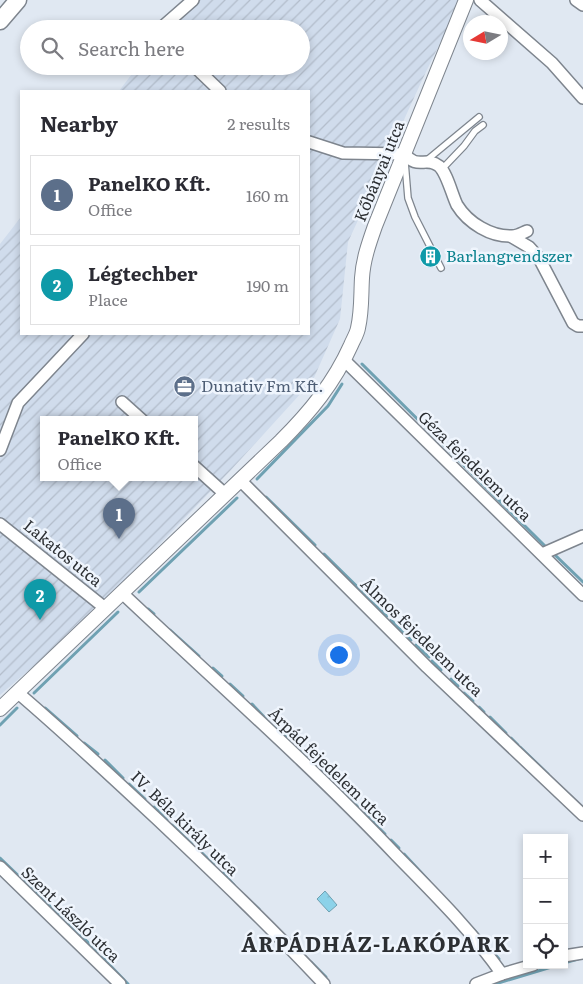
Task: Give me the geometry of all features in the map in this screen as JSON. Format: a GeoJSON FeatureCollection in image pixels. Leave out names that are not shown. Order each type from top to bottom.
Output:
{"type":"FeatureCollection","features":[{"type":"Feature","properties":{"kind":"main road"},"geometry":{"type":"LineString","coordinates":[[0,21],[18,0]]}},
{"type":"Feature","properties":{"kind":"street"},"geometry":{"type":"LineString","coordinates":[[170,20],[193,0]]}},
{"type":"Feature","properties":{"kind":"street","name":"Kőbányai utca"},"geometry":{"type":"LineString","coordinates":[[0,709],[308,414],[344,360],[358,329],[362,276],[366,253],[375,226],[466,0]]}},
{"type":"Feature","properties":{"kind":"street"},"geometry":{"type":"LineString","coordinates":[[480,0],[552,63],[583,98]]}},
{"type":"Feature","properties":{"kind":"street"},"geometry":{"type":"LineString","coordinates":[[576,0],[583,5]]}},
{"type":"Feature","properties":{"kind":"street"},"geometry":{"type":"LineString","coordinates":[[203,75],[219,90]]}},
{"type":"Feature","properties":{"kind":"street"},"geometry":{"type":"LineString","coordinates":[[310,142],[343,153],[405,154],[414,162],[426,161],[434,163],[442,169],[457,204],[470,221],[488,231],[512,236],[529,247],[539,258],[573,323],[583,326]]}},
{"type":"Feature","properties":{"kind":"street"},"geometry":{"type":"LineString","coordinates":[[512,236],[527,231]]}},
{"type":"Feature","properties":{"kind":"street"},"geometry":{"type":"LineString","coordinates":[[0,450],[18,403],[82,335]]}},
{"type":"Feature","properties":{"kind":"street","name":"Géza fejedelem utca"},"geometry":{"type":"LineString","coordinates":[[344,360],[583,595]]}},
{"type":"Feature","properties":{"kind":"street"},"geometry":{"type":"LineString","coordinates":[[122,402],[138,416]]}},
{"type":"Feature","properties":{"kind":"street"},"geometry":{"type":"LineString","coordinates":[[198,470],[225,494]]}},
{"type":"Feature","properties":{"kind":"street","name":"Álmos fejedelem utca"},"geometry":{"type":"LineString","coordinates":[[240,480],[428,668],[583,816]]}},
{"type":"Feature","properties":{"kind":"street","name":"Lakatos utca"},"geometry":{"type":"LineString","coordinates":[[0,524],[105,608]]}},
{"type":"Feature","properties":{"kind":"street"},"geometry":{"type":"LineString","coordinates":[[542,554],[583,536]]}},
{"type":"Feature","properties":{"kind":"street","name":"Árpád fejedelem utca"},"geometry":{"type":"LineString","coordinates":[[122,593],[281,741],[374,832],[454,915],[481,945],[502,974]]}},
{"type":"Feature","properties":{"kind":"street","name":"IV. Béla király utca"},"geometry":{"type":"LineString","coordinates":[[17,692],[108,772],[195,854],[289,946],[324,984]]}},
{"type":"Feature","properties":{"kind":"street","name":"Szent László utca"},"geometry":{"type":"LineString","coordinates":[[0,867],[120,984]]}},
{"type":"Feature","properties":{"kind":"street"},"geometry":{"type":"LineString","coordinates":[[568,955],[583,953]]}},
{"type":"Feature","properties":{"kind":"street"},"geometry":{"type":"LineString","coordinates":[[476,984],[523,968]]}},
{"type":"Feature","properties":{"kind":"lane"},"geometry":{"type":"LineString","coordinates":[[426,161],[479,117]]}},
{"type":"Feature","properties":{"kind":"lane"},"geometry":{"type":"LineString","coordinates":[[442,169],[464,146],[475,131],[483,125]]}},
{"type":"Feature","properties":{"kind":"lane"},"geometry":{"type":"LineString","coordinates":[[405,154],[408,198],[415,217],[441,268]]}},
{"type":"Feature","properties":{"kind":"shaded area"},"geometry":{"type":"Polygon","coordinates":[[[197,0],[461,0],[348,242],[340,319],[313,380],[231,470],[86,621],[0,695],[0,244],[20,218],[20,335],[310,335],[310,90],[120,90],[131,75],[310,75],[310,20],[178,20],[197,0]]]}},
{"type":"Feature","properties":{"kind":"water"},"geometry":{"type":"Polygon","coordinates":[[[325,891],[337,905],[329,912],[317,899],[325,891]]]}},
{"type":"Feature","properties":{"kind":"waterway"},"geometry":{"type":"LineString","coordinates":[[362,364],[546,547]]}},
{"type":"Feature","properties":{"kind":"waterway"},"geometry":{"type":"LineString","coordinates":[[257,479],[328,406],[342,384]]}},
{"type":"Feature","properties":{"kind":"waterway"},"geometry":{"type":"LineString","coordinates":[[266,497],[315,545]]}},
{"type":"Feature","properties":{"kind":"waterway"},"geometry":{"type":"LineString","coordinates":[[139,592],[237,498]]}},
{"type":"Feature","properties":{"kind":"waterway"},"geometry":{"type":"LineString","coordinates":[[324,554],[387,616]]}},
{"type":"Feature","properties":{"kind":"waterway"},"geometry":{"type":"LineString","coordinates":[[554,554],[583,582]]}},
{"type":"Feature","properties":{"kind":"waterway"},"geometry":{"type":"LineString","coordinates":[[148,609],[154,614]]}},
{"type":"Feature","properties":{"kind":"waterway"},"geometry":{"type":"LineString","coordinates":[[34,693],[118,612]]}},
{"type":"Feature","properties":{"kind":"waterway"},"geometry":{"type":"LineString","coordinates":[[391,620],[411,640]]}},
{"type":"Feature","properties":{"kind":"waterway"},"geometry":{"type":"LineString","coordinates":[[170,630],[199,656]]}},
{"type":"Feature","properties":{"kind":"waterway"},"geometry":{"type":"LineString","coordinates":[[416,645],[429,657]]}},
{"type":"Feature","properties":{"kind":"waterway"},"geometry":{"type":"LineString","coordinates":[[432,661],[441,670]]}},
{"type":"Feature","properties":{"kind":"waterway"},"geometry":{"type":"LineString","coordinates":[[213,668],[222,676]]}},
{"type":"Feature","properties":{"kind":"waterway"},"geometry":{"type":"LineString","coordinates":[[451,679],[458,686]]}},
{"type":"Feature","properties":{"kind":"waterway"},"geometry":{"type":"LineString","coordinates":[[230,684],[243,696]]}},
{"type":"Feature","properties":{"kind":"waterway"},"geometry":{"type":"LineString","coordinates":[[464,693],[473,701]]}},
{"type":"Feature","properties":{"kind":"waterway"},"geometry":{"type":"LineString","coordinates":[[252,704],[266,719]]}},
{"type":"Feature","properties":{"kind":"waterway"},"geometry":{"type":"LineString","coordinates":[[479,707],[484,712]]}},
{"type":"Feature","properties":{"kind":"waterway"},"geometry":{"type":"LineString","coordinates":[[0,725],[17,708]]}},
{"type":"Feature","properties":{"kind":"waterway"},"geometry":{"type":"LineString","coordinates":[[45,708],[77,736]]}},
{"type":"Feature","properties":{"kind":"waterway"},"geometry":{"type":"LineString","coordinates":[[490,717],[506,733]]}},
{"type":"Feature","properties":{"kind":"waterway"},"geometry":{"type":"LineString","coordinates":[[275,726],[290,741]]}},
{"type":"Feature","properties":{"kind":"waterway"},"geometry":{"type":"LineString","coordinates":[[511,738],[518,745]]}},
{"type":"Feature","properties":{"kind":"waterway"},"geometry":{"type":"LineString","coordinates":[[84,743],[98,754]]}},
{"type":"Feature","properties":{"kind":"waterway"},"geometry":{"type":"LineString","coordinates":[[520,747],[548,774]]}},
{"type":"Feature","properties":{"kind":"waterway"},"geometry":{"type":"LineString","coordinates":[[298,749],[313,763]]}},
{"type":"Feature","properties":{"kind":"waterway"},"geometry":{"type":"LineString","coordinates":[[105,760],[123,778]]}},
{"type":"Feature","properties":{"kind":"waterway"},"geometry":{"type":"LineString","coordinates":[[317,767],[331,781]]}},
{"type":"Feature","properties":{"kind":"waterway"},"geometry":{"type":"LineString","coordinates":[[129,784],[145,799]]}},
{"type":"Feature","properties":{"kind":"waterway"},"geometry":{"type":"LineString","coordinates":[[342,792],[358,807]]}},
{"type":"Feature","properties":{"kind":"waterway"},"geometry":{"type":"LineString","coordinates":[[154,807],[167,820]]}},
{"type":"Feature","properties":{"kind":"waterway"},"geometry":{"type":"LineString","coordinates":[[364,813],[385,834]]}},
{"type":"Feature","properties":{"kind":"waterway"},"geometry":{"type":"LineString","coordinates":[[172,825],[192,844]]}},
{"type":"Feature","properties":{"kind":"waterway"},"geometry":{"type":"LineString","coordinates":[[391,840],[399,848]]}},
{"type":"Feature","properties":{"kind":"waterway"},"geometry":{"type":"LineString","coordinates":[[199,850],[214,865]]}},
{"type":"Feature","properties":{"kind":"waterway"},"geometry":{"type":"LineString","coordinates":[[404,854],[429,881]]}},
{"type":"Feature","properties":{"kind":"waterway"},"geometry":{"type":"LineString","coordinates":[[0,858],[98,952]]}},
{"type":"Feature","properties":{"kind":"waterway"},"geometry":{"type":"LineString","coordinates":[[223,873],[234,885]]}},
{"type":"Feature","properties":{"kind":"waterway"},"geometry":{"type":"LineString","coordinates":[[250,901],[259,909]]}},
{"type":"Feature","properties":{"kind":"waterway"},"geometry":{"type":"LineString","coordinates":[[475,931],[499,959]]}},
{"type":"Feature","properties":{"kind":"waterway"},"geometry":{"type":"LineString","coordinates":[[102,957],[128,984]]}},
{"type":"Feature","properties":{"kind":"waterway"},"geometry":{"type":"LineString","coordinates":[[568,962],[578,959]]}},
{"type":"Feature","properties":{"kind":"waterway"},"geometry":{"type":"LineString","coordinates":[[311,962],[326,977]]}},
{"type":"Feature","properties":{"kind":"waterway"},"geometry":{"type":"LineString","coordinates":[[495,984],[545,969]]}},
{"type":"Feature","properties":{"kind":"place","name":"Barlangrendszer"},"geometry":{"type":"Point","coordinates":[430,256]}},
{"type":"Feature","properties":{"kind":"place","name":"Dunativ Fm Kft."},"geometry":{"type":"Point","coordinates":[185,386]}},
{"type":"Feature","properties":{"kind":"place","name":"PanelKO Kft."},"geometry":{"type":"Point","coordinates":[119,539]}},
{"type":"Feature","properties":{"kind":"place","name":"Légtechber"},"geometry":{"type":"Point","coordinates":[40,620]}},
{"type":"Feature","properties":{"kind":"district","name":"ÁRPÁDHÁZ-LAKÓPARK"},"geometry":{"type":"Point","coordinates":[376,945]}}]}
